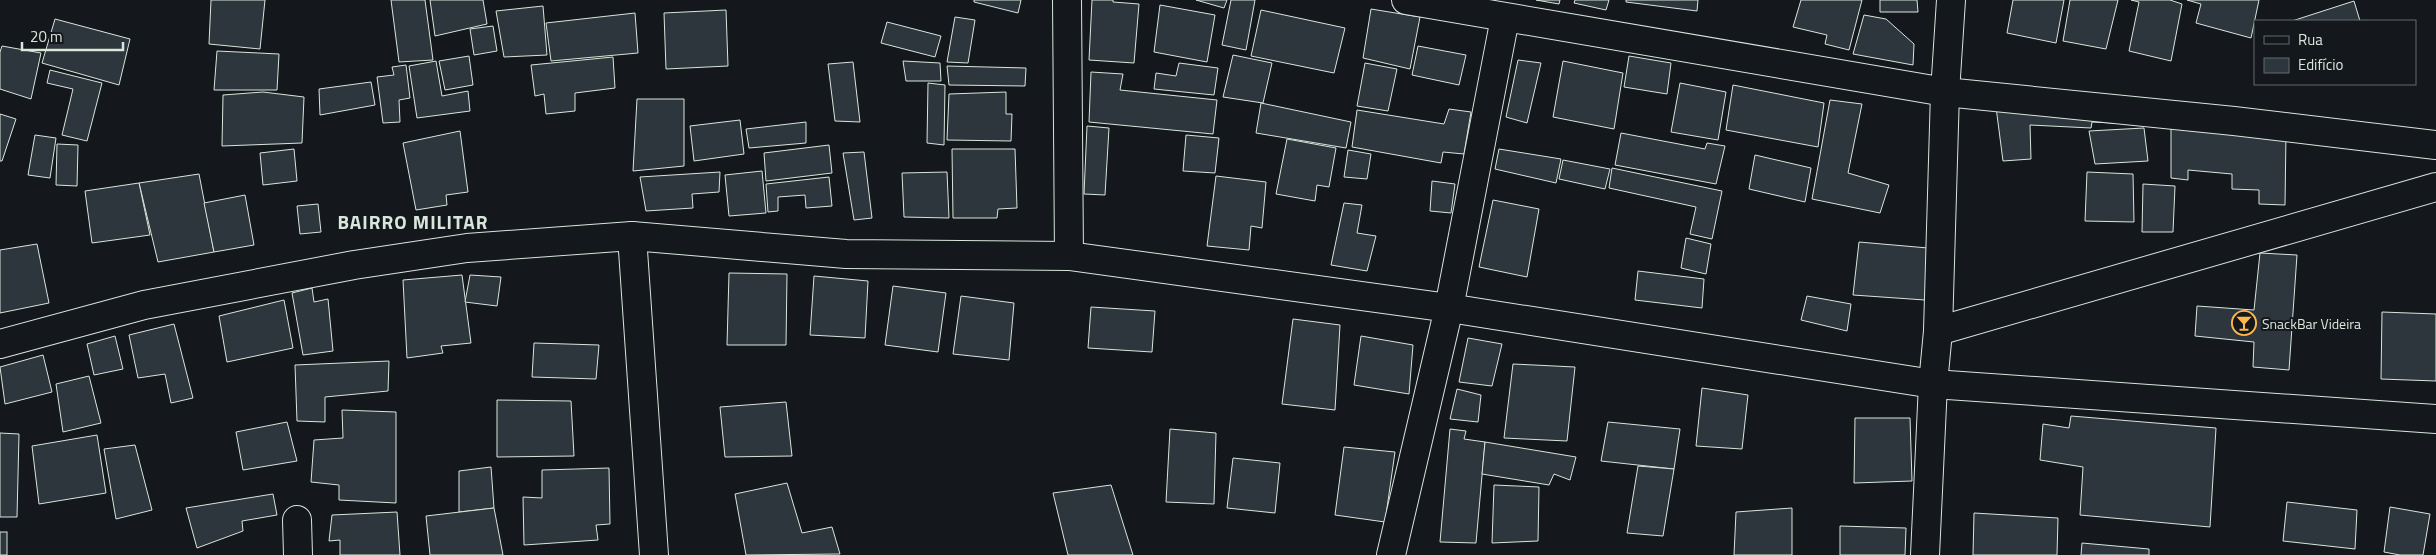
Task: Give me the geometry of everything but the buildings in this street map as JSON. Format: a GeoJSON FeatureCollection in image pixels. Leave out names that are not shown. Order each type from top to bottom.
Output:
{"type":"FeatureCollection","features":[{"type":"Feature","properties":{"kind":"street"},"geometry":{"type":"LineString","coordinates":[[1067,0],[1069,256]]}},
{"type":"Feature","properties":{"kind":"street"},"geometry":{"type":"LineString","coordinates":[[1406,0],[1945,92],[2234,121],[2436,145]]}},
{"type":"Feature","properties":{"kind":"street"},"geometry":{"type":"LineString","coordinates":[[1925,555],[1933,384],[1938,330],[1945,92],[1951,0]]}},
{"type":"Feature","properties":{"kind":"street"},"geometry":{"type":"LineString","coordinates":[[1391,555],[1449,308],[1504,18]]}},
{"type":"Feature","properties":{"kind":"street"},"geometry":{"type":"LineString","coordinates":[[1938,330],[2436,187]]}},
{"type":"Feature","properties":{"kind":"street"},"geometry":{"type":"LineString","coordinates":[[632,236],[654,555]]}},
{"type":"Feature","properties":{"kind":"street"},"geometry":{"type":"LineString","coordinates":[[0,344],[144,305],[354,266],[467,248],[632,236],[846,254],[1069,256],[1449,308],[1933,384],[2436,419]]}},
{"type":"Feature","properties":{"kind":"street"},"geometry":{"type":"LineString","coordinates":[[297,520],[298,555]]}},
{"type":"Feature","properties":{"kind":"place","name":"SnackBar Videira"},"geometry":{"type":"Point","coordinates":[2244,323]}},
{"type":"Feature","properties":{"kind":"district","name":"BAIRRO MILITAR"},"geometry":{"type":"Point","coordinates":[413,221]}}]}
